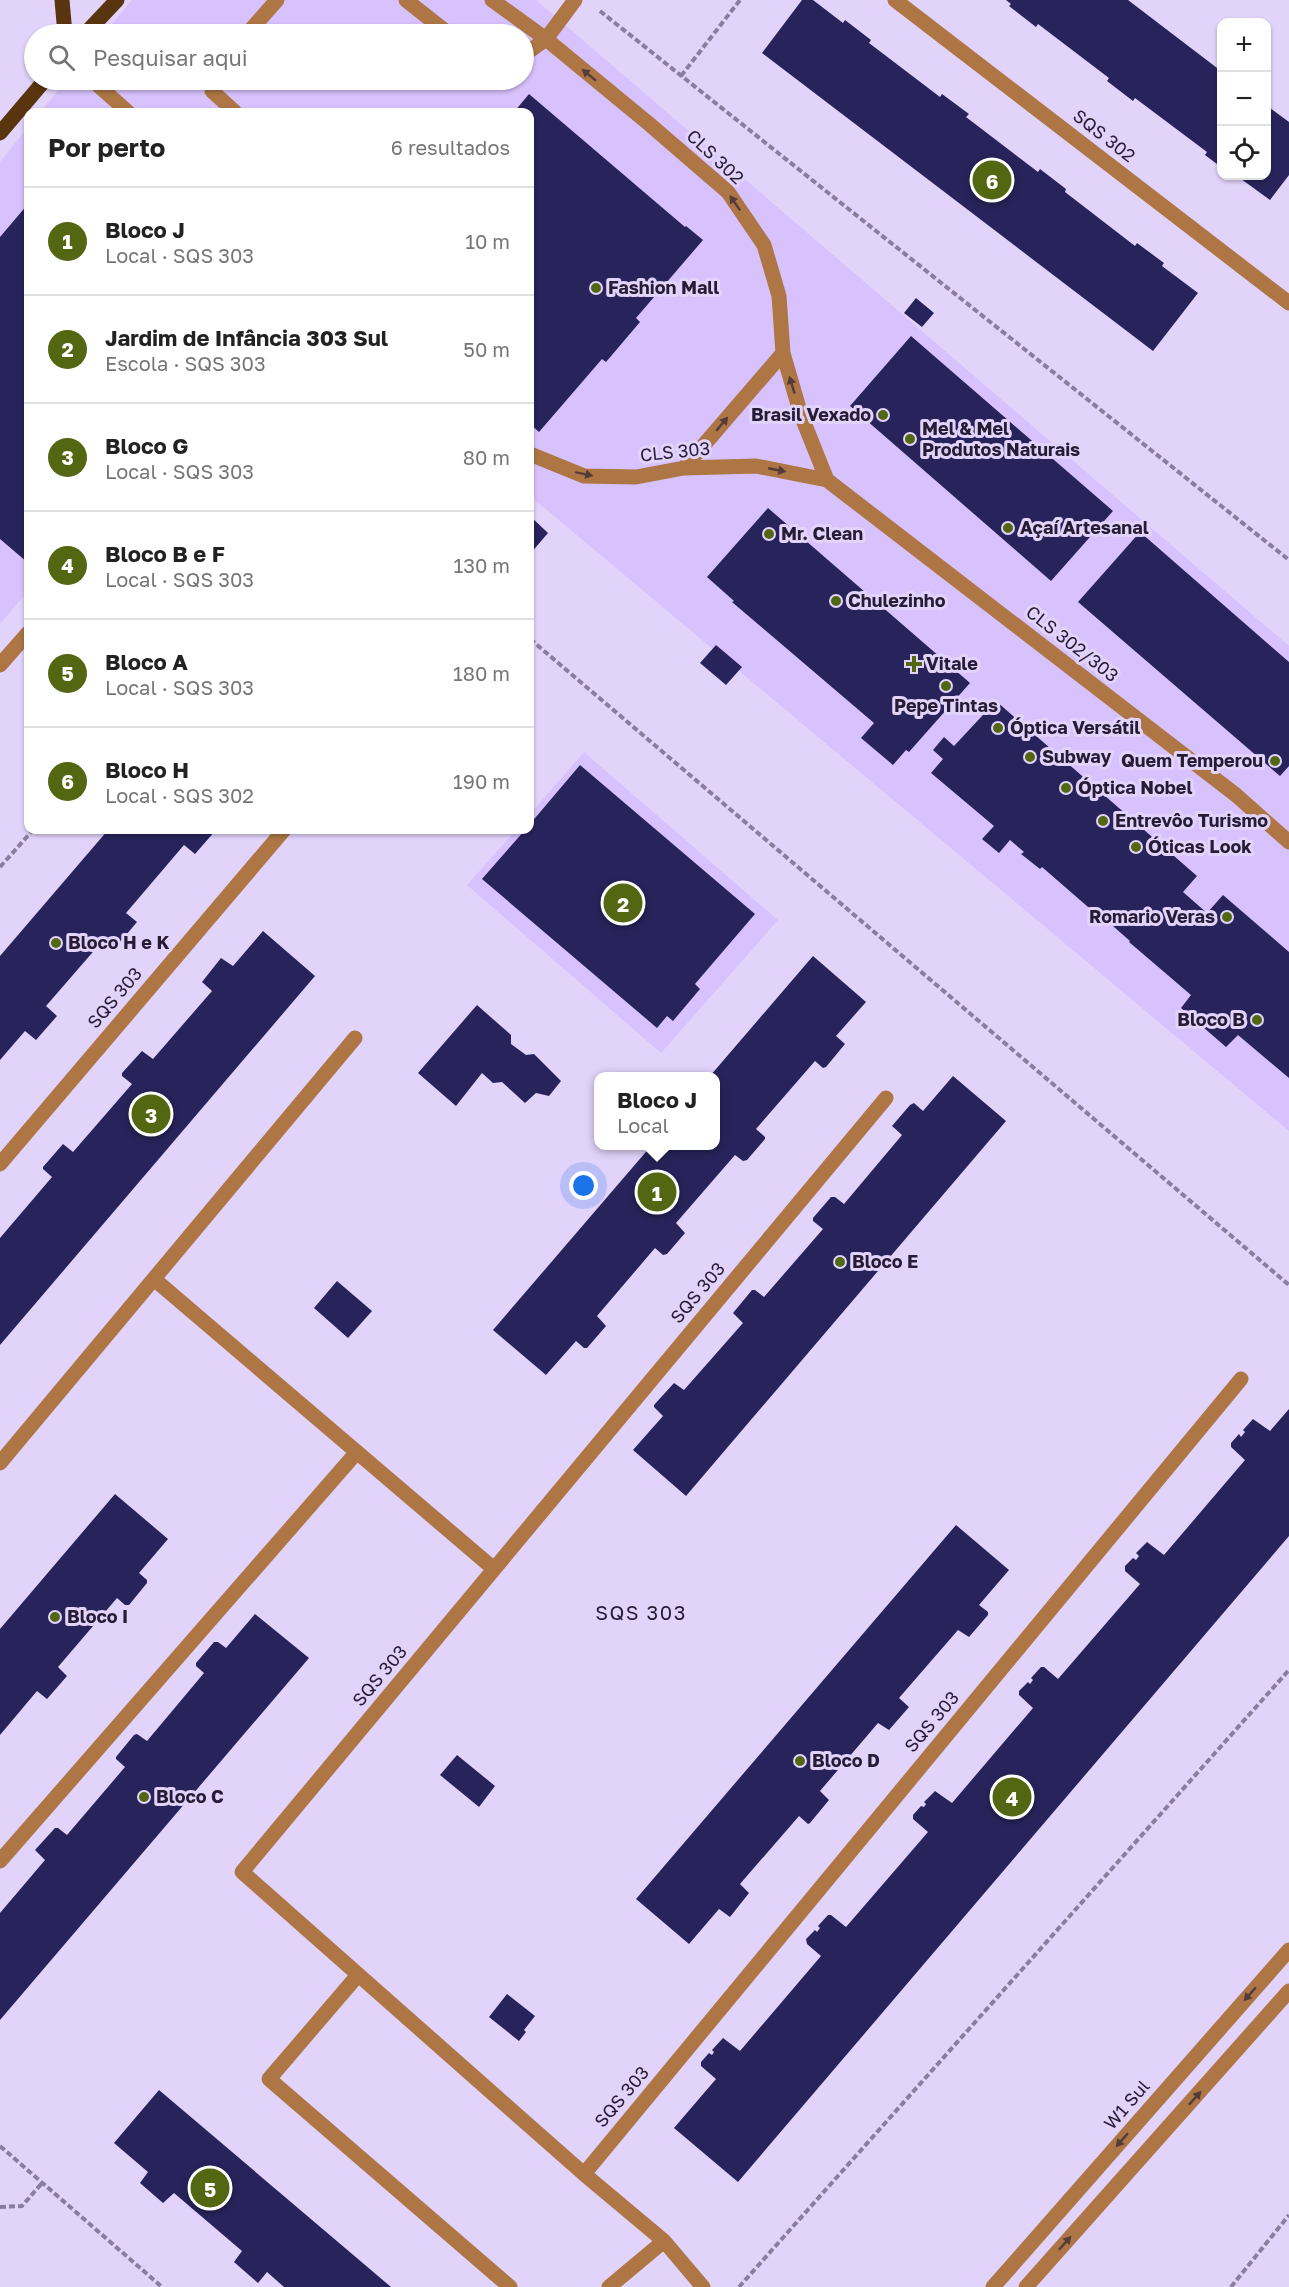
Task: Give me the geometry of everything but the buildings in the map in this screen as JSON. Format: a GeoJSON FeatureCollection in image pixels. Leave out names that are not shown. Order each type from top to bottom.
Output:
{"type":"FeatureCollection","features":[{"type":"Feature","properties":{"kind":"main road"},"geometry":{"type":"LineString","coordinates":[[62,0],[63,24]]}},
{"type":"Feature","properties":{"kind":"main road"},"geometry":{"type":"LineString","coordinates":[[94,24],[117,0]]}},
{"type":"Feature","properties":{"kind":"main road"},"geometry":{"type":"LineString","coordinates":[[0,133],[37,90]]}},
{"type":"Feature","properties":{"kind":"street"},"geometry":{"type":"LineString","coordinates":[[256,24],[278,0]]}},
{"type":"Feature","properties":{"kind":"street"},"geometry":{"type":"LineString","coordinates":[[406,0],[436,24]]}},
{"type":"Feature","properties":{"kind":"street","name":"CLS 302"},"geometry":{"type":"LineString","coordinates":[[492,0],[525,24]]}},
{"type":"Feature","properties":{"kind":"street"},"geometry":{"type":"LineString","coordinates":[[534,48],[546,39],[575,0]]}},
{"type":"Feature","properties":{"kind":"street","name":"SQS 302"},"geometry":{"type":"LineString","coordinates":[[895,0],[1289,303]]}},
{"type":"Feature","properties":{"kind":"street","name":"CLS 302"},"geometry":{"type":"LineString","coordinates":[[534,30],[728,192],[764,245],[779,296],[783,352],[801,415],[827,480]]}},
{"type":"Feature","properties":{"kind":"street"},"geometry":{"type":"LineString","coordinates":[[103,90],[124,108]]}},
{"type":"Feature","properties":{"kind":"street"},"geometry":{"type":"LineString","coordinates":[[213,90],[231,108]]}},
{"type":"Feature","properties":{"kind":"street"},"geometry":{"type":"LineString","coordinates":[[684,468],[783,352]]}},
{"type":"Feature","properties":{"kind":"street","name":"CLS 303"},"geometry":{"type":"LineString","coordinates":[[534,456],[584,476],[636,477],[684,468],[756,466],[827,480]]}},
{"type":"Feature","properties":{"kind":"street","name":"CLS 302/303"},"geometry":{"type":"LineString","coordinates":[[827,480],[1236,795],[1289,843]]}},
{"type":"Feature","properties":{"kind":"street"},"geometry":{"type":"LineString","coordinates":[[0,665],[24,638]]}},
{"type":"Feature","properties":{"kind":"street","name":"SQS 303"},"geometry":{"type":"LineString","coordinates":[[0,1164],[281,834]]}},
{"type":"Feature","properties":{"kind":"street"},"geometry":{"type":"LineString","coordinates":[[0,1463],[356,1038]]}},
{"type":"Feature","properties":{"kind":"street","name":"SQS 303"},"geometry":{"type":"LineString","coordinates":[[704,2287],[664,2241],[584,2174],[242,1872],[886,1098]]}},
{"type":"Feature","properties":{"kind":"street"},"geometry":{"type":"LineString","coordinates":[[154,1279],[494,1569]]}},
{"type":"Feature","properties":{"kind":"street","name":"SQS 303"},"geometry":{"type":"LineString","coordinates":[[584,2174],[1241,1379]]}},
{"type":"Feature","properties":{"kind":"street"},"geometry":{"type":"LineString","coordinates":[[0,1861],[357,1452]]}},
{"type":"Feature","properties":{"kind":"street","name":"W1 Sul"},"geometry":{"type":"LineString","coordinates":[[993,2287],[1289,1950]]}},
{"type":"Feature","properties":{"kind":"street"},"geometry":{"type":"LineString","coordinates":[[358,1975],[268,2079],[510,2287]]}},
{"type":"Feature","properties":{"kind":"street"},"geometry":{"type":"LineString","coordinates":[[1026,2287],[1289,1991]]}},
{"type":"Feature","properties":{"kind":"street"},"geometry":{"type":"LineString","coordinates":[[609,2287],[664,2241]]}},
{"type":"Feature","properties":{"kind":"path"},"geometry":{"type":"LineString","coordinates":[[681,75],[740,0]]}},
{"type":"Feature","properties":{"kind":"path"},"geometry":{"type":"LineString","coordinates":[[595,7],[1289,560]]}},
{"type":"Feature","properties":{"kind":"path"},"geometry":{"type":"LineString","coordinates":[[534,642],[1289,1284]]}},
{"type":"Feature","properties":{"kind":"path"},"geometry":{"type":"LineString","coordinates":[[0,867],[29,834]]}},
{"type":"Feature","properties":{"kind":"path"},"geometry":{"type":"LineString","coordinates":[[739,2287],[1289,1670]]}},
{"type":"Feature","properties":{"kind":"path"},"geometry":{"type":"LineString","coordinates":[[0,2146],[162,2287]]}},
{"type":"Feature","properties":{"kind":"path"},"geometry":{"type":"LineString","coordinates":[[0,2207],[22,2206],[42,2183]]}},
{"type":"Feature","properties":{"kind":"path"},"geometry":{"type":"LineString","coordinates":[[1231,2287],[1289,2215]]}},
{"type":"Feature","properties":{"kind":"shaded area"},"geometry":{"type":"Polygon","coordinates":[[[132,0],[536,0],[1289,646],[1289,1131],[534,499],[534,108],[43,108],[59,90],[534,90],[534,24],[112,24],[132,0]]]}},
{"type":"Feature","properties":{"kind":"shaded area"},"geometry":{"type":"Polygon","coordinates":[[[24,132],[24,596],[0,624],[0,162],[24,132]]]}},
{"type":"Feature","properties":{"kind":"shaded area"},"geometry":{"type":"Polygon","coordinates":[[[584,752],[778,920],[661,1053],[467,885],[512,834],[534,834],[534,809],[584,752]]]}},
{"type":"Feature","properties":{"kind":"place","name":"Bloco H"},"geometry":{"type":"Point","coordinates":[992,180]}},
{"type":"Feature","properties":{"kind":"place","name":"Fashion Mall"},"geometry":{"type":"Point","coordinates":[596,288]}},
{"type":"Feature","properties":{"kind":"place","name":"Brasil Vexado"},"geometry":{"type":"Point","coordinates":[883,415]}},
{"type":"Feature","properties":{"kind":"place","name":"Mel & Mel Produtos Naturais"},"geometry":{"type":"Point","coordinates":[910,439]}},
{"type":"Feature","properties":{"kind":"place","name":"Açaí Artesanal"},"geometry":{"type":"Point","coordinates":[1008,528]}},
{"type":"Feature","properties":{"kind":"place","name":"Mr. Clean"},"geometry":{"type":"Point","coordinates":[769,534]}},
{"type":"Feature","properties":{"kind":"place","name":"Chulezinho"},"geometry":{"type":"Point","coordinates":[836,601]}},
{"type":"Feature","properties":{"kind":"place","name":"Vitale"},"geometry":{"type":"Point","coordinates":[914,664]}},
{"type":"Feature","properties":{"kind":"place","name":"Pepe Tintas"},"geometry":{"type":"Point","coordinates":[946,686]}},
{"type":"Feature","properties":{"kind":"place","name":"Óptica Versátil"},"geometry":{"type":"Point","coordinates":[998,728]}},
{"type":"Feature","properties":{"kind":"place","name":"Subway"},"geometry":{"type":"Point","coordinates":[1030,757]}},
{"type":"Feature","properties":{"kind":"place","name":"Quem Temperou"},"geometry":{"type":"Point","coordinates":[1275,761]}},
{"type":"Feature","properties":{"kind":"place","name":"Óptica Nobel"},"geometry":{"type":"Point","coordinates":[1066,788]}},
{"type":"Feature","properties":{"kind":"place","name":"Entrevôo Turismo"},"geometry":{"type":"Point","coordinates":[1103,821]}},
{"type":"Feature","properties":{"kind":"place","name":"Óticas Look"},"geometry":{"type":"Point","coordinates":[1136,847]}},
{"type":"Feature","properties":{"kind":"place","name":"Jardim de Infância 303 Sul"},"geometry":{"type":"Point","coordinates":[623,903]}},
{"type":"Feature","properties":{"kind":"place","name":"Romario Veras"},"geometry":{"type":"Point","coordinates":[1227,917]}},
{"type":"Feature","properties":{"kind":"place","name":"Bloco H e K"},"geometry":{"type":"Point","coordinates":[56,943]}},
{"type":"Feature","properties":{"kind":"place","name":"Bloco B"},"geometry":{"type":"Point","coordinates":[1257,1020]}},
{"type":"Feature","properties":{"kind":"place","name":"Bloco G"},"geometry":{"type":"Point","coordinates":[151,1114]}},
{"type":"Feature","properties":{"kind":"place","name":"Bloco J"},"geometry":{"type":"Point","coordinates":[657,1192]}},
{"type":"Feature","properties":{"kind":"place","name":"Bloco E"},"geometry":{"type":"Point","coordinates":[840,1262]}},
{"type":"Feature","properties":{"kind":"place","name":"Bloco I"},"geometry":{"type":"Point","coordinates":[55,1617]}},
{"type":"Feature","properties":{"kind":"place","name":"Bloco D"},"geometry":{"type":"Point","coordinates":[800,1761]}},
{"type":"Feature","properties":{"kind":"place","name":"Bloco C"},"geometry":{"type":"Point","coordinates":[144,1797]}},
{"type":"Feature","properties":{"kind":"place","name":"Bloco B e F"},"geometry":{"type":"Point","coordinates":[1012,1797]}},
{"type":"Feature","properties":{"kind":"place","name":"Bloco A"},"geometry":{"type":"Point","coordinates":[210,2188]}},
{"type":"Feature","properties":{"kind":"district","name":"SQS 303"},"geometry":{"type":"Point","coordinates":[641,1613]}}]}
